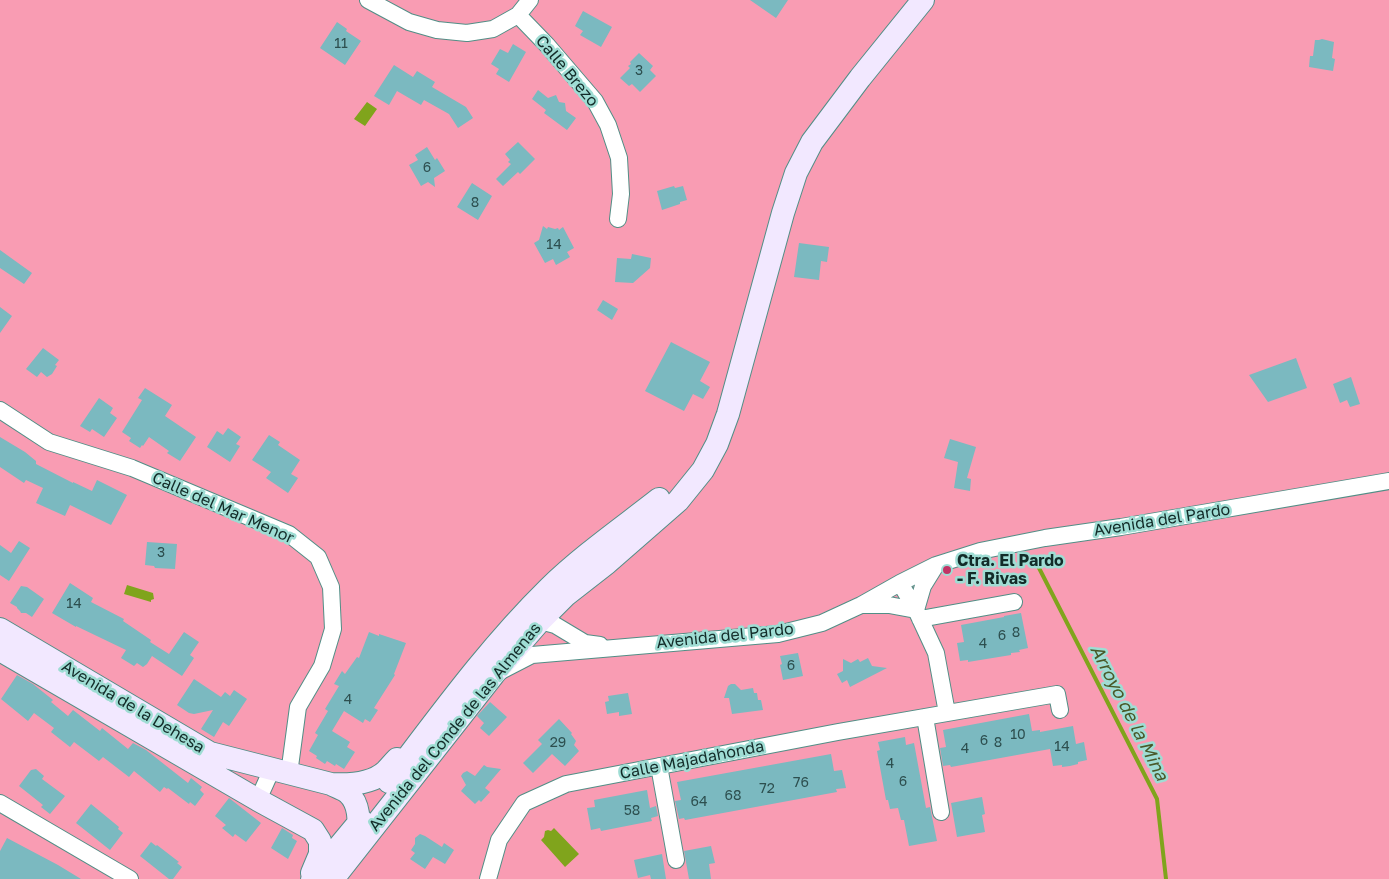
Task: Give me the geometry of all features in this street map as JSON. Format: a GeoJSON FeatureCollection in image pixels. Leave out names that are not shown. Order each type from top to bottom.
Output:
{"type":"FeatureCollection","features":[{"type":"Feature","properties":{"kind":"main road"},"geometry":{"type":"LineString","coordinates":[[728,414],[782,214],[796,173],[812,142],[860,78],[923,0]]}},
{"type":"Feature","properties":{"kind":"main road","name":"Avenida del Conde de las Almenas"},"geometry":{"type":"LineString","coordinates":[[333,879],[494,674],[554,626],[566,595],[607,563],[678,501],[703,470],[717,444],[728,414]]}},
{"type":"Feature","properties":{"kind":"main road","name":"Avenida del Conde de las Almenas"},"geometry":{"type":"LineString","coordinates":[[311,879],[359,822],[447,705],[500,640],[550,587],[669,491],[696,462],[728,414]]}},
{"type":"Feature","properties":{"kind":"main road","name":"Avenida de la Dehesa"},"geometry":{"type":"LineString","coordinates":[[0,629],[210,752],[331,784],[346,785],[367,781],[384,773],[447,705]]}},
{"type":"Feature","properties":{"kind":"main road","name":"Avenida de la Dehesa"},"geometry":{"type":"LineString","coordinates":[[0,650],[258,800],[314,830],[320,841],[320,854],[311,879]]}},
{"type":"Feature","properties":{"kind":"main road","name":"Avenida de la Dehesa"},"geometry":{"type":"LineString","coordinates":[[331,784],[348,793],[356,806],[359,822]]}},
{"type":"Feature","properties":{"kind":"main road","name":"Avenida del Conde de las Almenas"},"geometry":{"type":"LineString","coordinates":[[326,879],[357,840],[359,822]]}},
{"type":"Feature","properties":{"kind":"street"},"geometry":{"type":"LineString","coordinates":[[368,0],[409,22],[437,30],[467,34],[493,29],[518,15],[530,0]]}},
{"type":"Feature","properties":{"kind":"street","name":"Calle Brezo"},"geometry":{"type":"LineString","coordinates":[[518,15],[547,45],[595,101],[608,125],[619,158],[621,194],[618,219]]}},
{"type":"Feature","properties":{"kind":"street","name":"Calle del Mar Menor"},"geometry":{"type":"LineString","coordinates":[[0,410],[49,442],[132,468],[279,530],[288,534],[318,556],[331,587],[332,629],[322,666],[298,707],[280,772]]}},
{"type":"Feature","properties":{"kind":"street","name":"Avenida del Pardo"},"geometry":{"type":"LineString","coordinates":[[615,648],[778,634],[822,623],[861,605],[936,565],[980,551],[1045,538],[1121,527],[1389,481]]}},
{"type":"Feature","properties":{"kind":"street"},"geometry":{"type":"LineString","coordinates":[[918,614],[923,586],[936,565]]}},
{"type":"Feature","properties":{"kind":"street"},"geometry":{"type":"LineString","coordinates":[[900,583],[918,614],[936,653],[947,713]]}},
{"type":"Feature","properties":{"kind":"street"},"geometry":{"type":"LineString","coordinates":[[918,614],[1014,602]]}},
{"type":"Feature","properties":{"kind":"street","name":"Avenida del Pardo"},"geometry":{"type":"LineString","coordinates":[[861,605],[889,605],[918,614]]}},
{"type":"Feature","properties":{"kind":"street"},"geometry":{"type":"LineString","coordinates":[[494,674],[552,646],[558,639],[554,626]]}},
{"type":"Feature","properties":{"kind":"street"},"geometry":{"type":"LineString","coordinates":[[447,705],[521,628],[554,626],[585,643],[615,648]]}},
{"type":"Feature","properties":{"kind":"street"},"geometry":{"type":"LineString","coordinates":[[532,655],[615,648]]}},
{"type":"Feature","properties":{"kind":"street","name":"Calle Majadahonda"},"geometry":{"type":"LineString","coordinates":[[488,879],[499,840],[524,803],[566,784],[744,749],[1057,694],[1060,710]]}},
{"type":"Feature","properties":{"kind":"street"},"geometry":{"type":"LineString","coordinates":[[925,717],[941,812]]}},
{"type":"Feature","properties":{"kind":"street"},"geometry":{"type":"LineString","coordinates":[[659,766],[676,860]]}},
{"type":"Feature","properties":{"kind":"street"},"geometry":{"type":"LineString","coordinates":[[258,800],[280,772]]}},
{"type":"Feature","properties":{"kind":"street"},"geometry":{"type":"LineString","coordinates":[[0,802],[130,879]]}},
{"type":"Feature","properties":{"kind":"shaded area"},"geometry":{"type":"Polygon","coordinates":[[[0,0],[1389,0],[1389,879],[0,879],[0,0]]]}},
{"type":"Feature","properties":{"kind":"shaded area"},"geometry":{"type":"Polygon","coordinates":[[[367,102],[377,109],[365,126],[354,119],[367,102]]]}},
{"type":"Feature","properties":{"kind":"shaded area"},"geometry":{"type":"Polygon","coordinates":[[[127,585],[153,593],[154,599],[151,602],[124,594],[127,585]]]}},
{"type":"Feature","properties":{"kind":"shaded area"},"geometry":{"type":"Polygon","coordinates":[[[554,828],[579,854],[565,867],[541,840],[544,837],[545,831],[551,831],[554,828]]]}},
{"type":"Feature","properties":{"kind":"building"},"geometry":{"type":"Polygon","coordinates":[[[750,0],[788,0],[776,18],[750,0]]]}},
{"type":"Feature","properties":{"kind":"building"},"geometry":{"type":"Polygon","coordinates":[[[583,11],[612,27],[601,47],[580,35],[583,31],[575,26],[583,11]]]}},
{"type":"Feature","properties":{"kind":"building"},"geometry":{"type":"Polygon","coordinates":[[[337,22],[361,41],[345,65],[320,48],[337,22]]]}},
{"type":"Feature","properties":{"kind":"building"},"geometry":{"type":"Polygon","coordinates":[[[1322,39],[1334,42],[1332,58],[1335,59],[1333,71],[1309,67],[1310,56],[1313,56],[1315,40],[1322,39]]]}},
{"type":"Feature","properties":{"kind":"building"},"geometry":{"type":"Polygon","coordinates":[[[513,44],[526,52],[509,82],[496,74],[499,69],[491,64],[500,49],[508,53],[513,44]]]}},
{"type":"Feature","properties":{"kind":"building"},"geometry":{"type":"Polygon","coordinates":[[[639,53],[653,66],[650,70],[656,76],[640,92],[632,84],[629,86],[620,78],[630,68],[628,66],[631,64],[630,62],[639,53]]]}},
{"type":"Feature","properties":{"kind":"building"},"geometry":{"type":"Polygon","coordinates":[[[394,65],[413,77],[417,71],[435,82],[432,87],[466,107],[473,118],[458,128],[449,114],[424,100],[421,105],[397,91],[389,105],[374,96],[394,65]]]}},
{"type":"Feature","properties":{"kind":"building"},"geometry":{"type":"Polygon","coordinates":[[[538,90],[548,98],[556,95],[559,102],[565,103],[566,111],[576,118],[567,130],[544,113],[546,110],[532,99],[538,90]]]}},
{"type":"Feature","properties":{"kind":"building"},"geometry":{"type":"Polygon","coordinates":[[[518,142],[535,159],[520,174],[518,172],[503,186],[496,179],[511,164],[508,162],[510,160],[505,154],[518,142]]]}},
{"type":"Feature","properties":{"kind":"building"},"geometry":{"type":"Polygon","coordinates":[[[427,147],[445,171],[434,178],[435,187],[428,182],[421,186],[409,165],[418,160],[415,155],[427,147]]]}},
{"type":"Feature","properties":{"kind":"building"},"geometry":{"type":"Polygon","coordinates":[[[472,183],[492,196],[478,220],[457,207],[472,183]]]}},
{"type":"Feature","properties":{"kind":"building"},"geometry":{"type":"Polygon","coordinates":[[[674,186],[675,188],[683,186],[687,200],[662,210],[657,191],[674,186]]]}},
{"type":"Feature","properties":{"kind":"building"},"geometry":{"type":"Polygon","coordinates":[[[543,226],[547,229],[548,227],[558,228],[559,230],[563,227],[574,248],[567,252],[570,257],[556,265],[553,259],[545,263],[534,243],[539,240],[543,226]]]}},
{"type":"Feature","properties":{"kind":"building"},"geometry":{"type":"Polygon","coordinates":[[[799,243],[829,247],[827,262],[821,261],[819,280],[794,277],[799,243]]]}},
{"type":"Feature","properties":{"kind":"building"},"geometry":{"type":"Polygon","coordinates":[[[0,250],[32,273],[24,284],[0,268],[0,250]]]}},
{"type":"Feature","properties":{"kind":"building"},"geometry":{"type":"Polygon","coordinates":[[[632,254],[651,258],[650,268],[633,283],[615,282],[617,258],[631,259],[632,254]]]}},
{"type":"Feature","properties":{"kind":"building"},"geometry":{"type":"Polygon","coordinates":[[[603,300],[618,309],[612,320],[597,310],[603,300]]]}},
{"type":"Feature","properties":{"kind":"building"},"geometry":{"type":"Polygon","coordinates":[[[0,307],[12,316],[0,333],[0,307]]]}},
{"type":"Feature","properties":{"kind":"building"},"geometry":{"type":"Polygon","coordinates":[[[671,342],[710,362],[700,381],[710,387],[703,399],[693,394],[684,411],[645,391],[671,342]]]}},
{"type":"Feature","properties":{"kind":"building"},"geometry":{"type":"Polygon","coordinates":[[[43,348],[59,360],[52,374],[47,377],[41,372],[37,377],[26,369],[43,348]]]}},
{"type":"Feature","properties":{"kind":"building"},"geometry":{"type":"Polygon","coordinates":[[[1296,358],[1307,388],[1268,402],[1249,375],[1296,358]]]}},
{"type":"Feature","properties":{"kind":"building"},"geometry":{"type":"Polygon","coordinates":[[[1351,377],[1360,404],[1350,407],[1347,400],[1340,403],[1333,384],[1351,377]]]}},
{"type":"Feature","properties":{"kind":"building"},"geometry":{"type":"Polygon","coordinates":[[[145,388],[172,405],[165,416],[196,437],[180,461],[167,453],[169,451],[149,437],[140,448],[129,441],[131,438],[122,432],[142,400],[138,398],[145,388]]]}},
{"type":"Feature","properties":{"kind":"building"},"geometry":{"type":"Polygon","coordinates":[[[99,398],[113,408],[110,413],[117,418],[104,437],[92,429],[90,432],[80,426],[99,398]]]}},
{"type":"Feature","properties":{"kind":"building"},"geometry":{"type":"Polygon","coordinates":[[[228,428],[241,437],[236,444],[240,446],[230,462],[207,447],[217,431],[223,435],[228,428]]]}},
{"type":"Feature","properties":{"kind":"building"},"geometry":{"type":"Polygon","coordinates":[[[269,435],[280,442],[278,445],[300,460],[291,474],[298,478],[288,493],[266,478],[271,472],[252,460],[269,435]]]}},
{"type":"Feature","properties":{"kind":"building"},"geometry":{"type":"Polygon","coordinates":[[[0,437],[25,452],[36,461],[36,464],[73,483],[92,491],[97,480],[127,495],[111,525],[70,505],[65,516],[36,503],[43,488],[26,480],[24,483],[0,467],[0,437]]]}},
{"type":"Feature","properties":{"kind":"building"},"geometry":{"type":"Polygon","coordinates":[[[950,439],[976,447],[967,478],[971,479],[970,491],[954,488],[958,462],[944,458],[950,439]]]}},
{"type":"Feature","properties":{"kind":"building"},"geometry":{"type":"Polygon","coordinates":[[[19,541],[30,548],[9,581],[0,575],[0,545],[11,553],[19,541]]]}},
{"type":"Feature","properties":{"kind":"building"},"geometry":{"type":"Polygon","coordinates":[[[147,542],[177,544],[175,569],[155,568],[154,566],[145,565],[147,542]]]}},
{"type":"Feature","properties":{"kind":"building"},"geometry":{"type":"Polygon","coordinates":[[[70,583],[93,598],[91,602],[124,619],[123,621],[151,640],[150,642],[169,654],[184,632],[199,642],[190,655],[194,658],[182,676],[152,656],[143,667],[137,663],[134,666],[121,658],[126,650],[76,627],[52,613],[70,583]]]}},
{"type":"Feature","properties":{"kind":"building"},"geometry":{"type":"Polygon","coordinates":[[[21,586],[27,587],[44,599],[32,617],[26,613],[21,613],[17,607],[10,603],[21,586]]]}},
{"type":"Feature","properties":{"kind":"building"},"geometry":{"type":"Polygon","coordinates":[[[1021,613],[1028,648],[1019,650],[1020,652],[1011,653],[1011,655],[968,662],[968,660],[960,661],[957,643],[964,642],[961,625],[1021,613]]]}},
{"type":"Feature","properties":{"kind":"building"},"geometry":{"type":"Polygon","coordinates":[[[369,632],[406,643],[395,675],[374,708],[378,710],[370,722],[365,719],[363,723],[344,711],[332,731],[350,742],[347,747],[355,752],[344,769],[327,761],[325,764],[309,751],[318,735],[315,733],[328,711],[325,709],[339,686],[334,684],[342,671],[345,674],[357,657],[359,658],[369,632]]]}},
{"type":"Feature","properties":{"kind":"building"},"geometry":{"type":"Polygon","coordinates":[[[798,653],[803,676],[783,680],[780,656],[798,653]]]}},
{"type":"Feature","properties":{"kind":"building"},"geometry":{"type":"Polygon","coordinates":[[[868,658],[872,666],[887,668],[850,687],[847,680],[842,683],[837,674],[843,671],[843,659],[851,663],[858,659],[860,662],[868,658]]]}},
{"type":"Feature","properties":{"kind":"building"},"geometry":{"type":"Polygon","coordinates":[[[17,675],[33,684],[53,700],[51,702],[68,716],[73,710],[100,731],[102,728],[128,749],[133,743],[146,750],[188,783],[191,778],[202,787],[200,790],[204,794],[195,806],[190,802],[189,804],[168,788],[164,787],[160,792],[134,771],[129,777],[103,757],[99,761],[74,742],[70,747],[51,732],[54,728],[34,713],[28,721],[1,699],[17,675]]]}},
{"type":"Feature","properties":{"kind":"building"},"geometry":{"type":"Polygon","coordinates":[[[194,679],[221,697],[225,692],[230,696],[234,690],[247,699],[229,726],[223,722],[214,737],[201,729],[213,710],[194,714],[177,705],[194,679]]]}},
{"type":"Feature","properties":{"kind":"building"},"geometry":{"type":"Polygon","coordinates":[[[735,684],[741,690],[753,688],[754,693],[757,693],[758,700],[761,700],[763,710],[732,714],[729,698],[724,698],[728,686],[735,684]]]}},
{"type":"Feature","properties":{"kind":"building"},"geometry":{"type":"Polygon","coordinates":[[[628,693],[632,714],[619,716],[619,712],[607,714],[605,702],[609,701],[608,696],[628,693]]]}},
{"type":"Feature","properties":{"kind":"building"},"geometry":{"type":"Polygon","coordinates":[[[490,702],[507,717],[489,736],[480,728],[484,723],[477,716],[490,702]]]}},
{"type":"Feature","properties":{"kind":"building"},"geometry":{"type":"Polygon","coordinates":[[[1029,714],[1032,731],[1040,730],[1040,732],[1073,726],[1076,744],[1084,742],[1087,760],[1070,766],[1053,766],[1050,749],[951,767],[950,765],[943,766],[940,748],[946,747],[943,730],[1029,714]]]}},
{"type":"Feature","properties":{"kind":"building"},"geometry":{"type":"Polygon","coordinates":[[[559,719],[572,733],[576,741],[574,745],[579,751],[565,766],[552,754],[533,773],[523,763],[542,744],[538,740],[559,719]]]}},
{"type":"Feature","properties":{"kind":"building"},"geometry":{"type":"Polygon","coordinates":[[[905,737],[906,745],[914,743],[926,808],[930,807],[937,841],[909,846],[904,820],[901,820],[898,808],[890,809],[888,800],[886,800],[877,751],[880,750],[878,742],[905,737]]]}},
{"type":"Feature","properties":{"kind":"building"},"geometry":{"type":"Polygon","coordinates":[[[831,754],[834,771],[842,770],[846,788],[836,789],[837,792],[685,820],[684,818],[679,819],[675,801],[681,800],[677,782],[831,754]]]}},
{"type":"Feature","properties":{"kind":"building"},"geometry":{"type":"Polygon","coordinates":[[[484,765],[501,769],[485,788],[490,792],[481,802],[479,800],[475,804],[461,791],[466,785],[461,776],[467,771],[475,776],[484,765]]]}},
{"type":"Feature","properties":{"kind":"building"},"geometry":{"type":"Polygon","coordinates":[[[36,769],[44,776],[42,779],[65,796],[50,814],[41,807],[43,805],[19,786],[31,770],[36,769]]]}},
{"type":"Feature","properties":{"kind":"building"},"geometry":{"type":"Polygon","coordinates":[[[647,790],[650,808],[656,806],[658,816],[651,818],[652,821],[601,831],[600,828],[591,830],[587,808],[595,807],[594,800],[647,790]]]}},
{"type":"Feature","properties":{"kind":"building"},"geometry":{"type":"Polygon","coordinates":[[[982,797],[985,814],[982,815],[985,832],[957,837],[951,803],[982,797]]]}},
{"type":"Feature","properties":{"kind":"building"},"geometry":{"type":"Polygon","coordinates":[[[229,798],[261,823],[246,842],[235,834],[233,837],[222,828],[226,825],[215,816],[229,798]]]}},
{"type":"Feature","properties":{"kind":"building"},"geometry":{"type":"Polygon","coordinates":[[[91,804],[119,827],[118,829],[123,833],[110,850],[76,823],[91,804]]]}},
{"type":"Feature","properties":{"kind":"building"},"geometry":{"type":"Polygon","coordinates":[[[282,828],[293,835],[292,838],[297,841],[288,859],[271,848],[282,828]]]}},
{"type":"Feature","properties":{"kind":"building"},"geometry":{"type":"Polygon","coordinates":[[[420,834],[442,847],[444,843],[454,850],[445,864],[433,857],[425,869],[410,859],[415,853],[411,850],[415,844],[415,838],[420,834]]]}},
{"type":"Feature","properties":{"kind":"building"},"geometry":{"type":"Polygon","coordinates":[[[7,838],[81,879],[0,879],[0,851],[7,838]]]}},
{"type":"Feature","properties":{"kind":"building"},"geometry":{"type":"Polygon","coordinates":[[[151,842],[179,862],[177,863],[182,867],[173,879],[169,879],[140,856],[151,842]]]}},
{"type":"Feature","properties":{"kind":"building"},"geometry":{"type":"Polygon","coordinates":[[[711,846],[715,863],[709,864],[711,879],[689,879],[684,851],[711,846]]]}},
{"type":"Feature","properties":{"kind":"building"},"geometry":{"type":"Polygon","coordinates":[[[662,854],[666,879],[651,879],[650,875],[638,878],[634,860],[662,854]]]}},
{"type":"Feature","properties":{"kind":"waterway","name":"Arroyo de la Mina"},"geometry":{"type":"LineString","coordinates":[[1039,568],[1157,799],[1166,879]]}},
{"type":"Feature","properties":{"kind":"place","name":"Ctra. El Pardo - F. Rivas"},"geometry":{"type":"Point","coordinates":[947,570]}}]}
